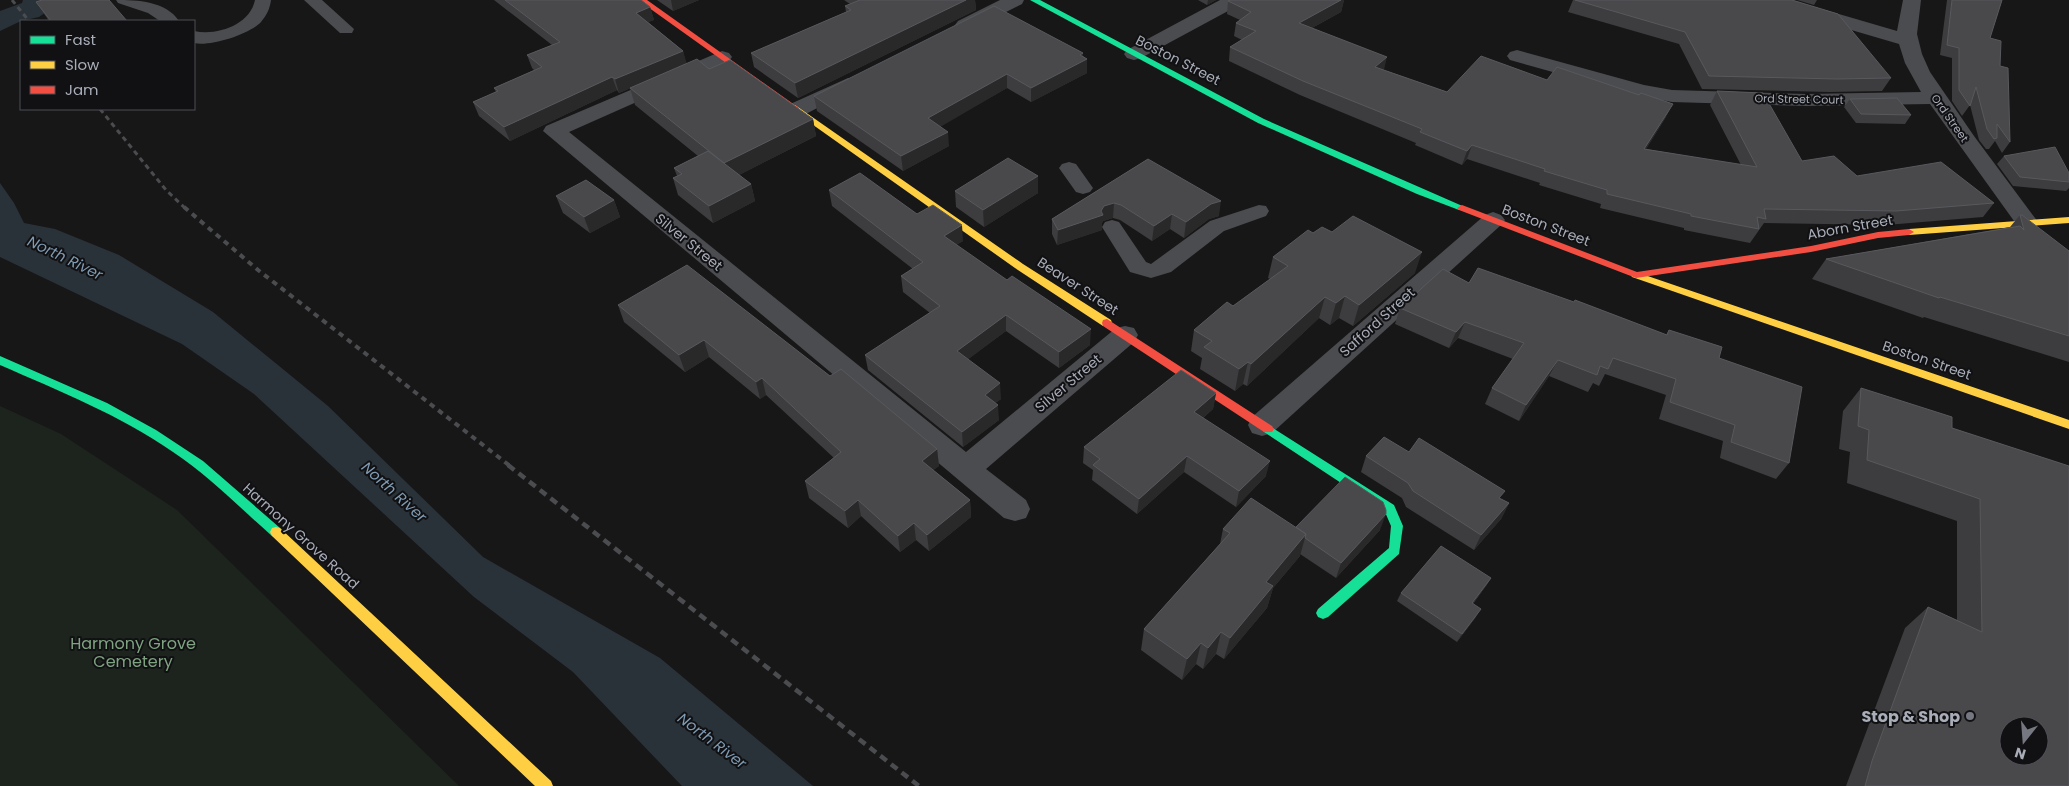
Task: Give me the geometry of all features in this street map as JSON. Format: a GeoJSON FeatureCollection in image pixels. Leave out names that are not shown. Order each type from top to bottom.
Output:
{"type":"FeatureCollection","features":[{"type":"Feature","properties":{"kind":"street","name":"Beaver Street"},"geometry":{"type":"LineString","coordinates":[[642,0],[1019,266],[1390,509],[1397,526],[1395,550],[1323,613]]}},
{"type":"Feature","properties":{"kind":"street"},"geometry":{"type":"LineString","coordinates":[[945,35],[1015,0]]}},
{"type":"Feature","properties":{"kind":"street","name":"Boston Street"},"geometry":{"type":"LineString","coordinates":[[1034,0],[1293,136],[1420,192],[1638,275],[2069,424]]}},
{"type":"Feature","properties":{"kind":"street"},"geometry":{"type":"LineString","coordinates":[[1134,54],[1234,0]]}},
{"type":"Feature","properties":{"kind":"street"},"geometry":{"type":"LineString","coordinates":[[1770,0],[1908,40]]}},
{"type":"Feature","properties":{"kind":"street","name":"Ord Street"},"geometry":{"type":"LineString","coordinates":[[1912,0],[1908,40],[1914,62],[1936,98],[2027,223]]}},
{"type":"Feature","properties":{"kind":"street","name":"Ord Street Court"},"geometry":{"type":"LineString","coordinates":[[1517,56],[1627,87],[1672,96],[1806,100],[1936,98]]}},
{"type":"Feature","properties":{"kind":"street","name":"Silver Street"},"geometry":{"type":"LineString","coordinates":[[722,57],[554,131],[1015,509]]}},
{"type":"Feature","properties":{"kind":"street"},"geometry":{"type":"LineString","coordinates":[[796,110],[866,75]]}},
{"type":"Feature","properties":{"kind":"street","name":"Safford Street"},"geometry":{"type":"LineString","coordinates":[[1262,425],[1493,220]]}},
{"type":"Feature","properties":{"kind":"street","name":"Aborn Street"},"geometry":{"type":"LineString","coordinates":[[1638,275],[1811,250],[1878,235],[2069,220]]}},
{"type":"Feature","properties":{"kind":"street","name":"Silver Street"},"geometry":{"type":"LineString","coordinates":[[966,469],[1125,336]]}},
{"type":"Feature","properties":{"kind":"street","name":"Harmony Grove Road"},"geometry":{"type":"LineString","coordinates":[[0,360],[118,413],[159,437],[199,464],[298,552],[546,786]]}},
{"type":"Feature","properties":{"kind":"lane"},"geometry":{"type":"LineString","coordinates":[[124,0],[154,10],[169,20]]}},
{"type":"Feature","properties":{"kind":"lane"},"geometry":{"type":"LineString","coordinates":[[195,37],[198,39],[217,37],[247,26],[263,5],[263,0]]}},
{"type":"Feature","properties":{"kind":"lane"},"geometry":{"type":"LineString","coordinates":[[312,0],[346,29]]}},
{"type":"Feature","properties":{"kind":"lane"},"geometry":{"type":"LineString","coordinates":[[1070,168],[1083,188]]}},
{"type":"Feature","properties":{"kind":"lane"},"geometry":{"type":"LineString","coordinates":[[1112,226],[1138,267],[1151,271],[1163,267],[1217,226],[1259,211]]}},
{"type":"Feature","properties":{"kind":"green space","name":"Harmony Grove Cemetery"},"geometry":{"type":"Polygon","coordinates":[[[0,406],[61,434],[177,510],[459,786],[0,786],[0,406]]]}},
{"type":"Feature","properties":{"kind":"water"},"geometry":{"type":"Polygon","coordinates":[[[23,0],[60,0],[59,3],[39,17],[20,20],[0,31],[0,11],[22,3],[23,0]]]}},
{"type":"Feature","properties":{"kind":"water","name":"North River"},"geometry":{"type":"Polygon","coordinates":[[[0,183],[14,203],[24,223],[55,229],[119,255],[213,312],[328,406],[483,557],[660,658],[813,786],[682,786],[573,672],[474,597],[254,394],[182,344],[0,257],[0,183]]]}},
{"type":"Feature","properties":{"kind":"building"},"geometry":{"type":"Polygon","coordinates":[[[42,0],[109,0],[126,20],[50,20],[36,2],[42,0]]]}},
{"type":"Feature","properties":{"kind":"building"},"geometry":{"type":"Polygon","coordinates":[[[505,0],[641,0],[650,7],[636,13],[683,51],[615,79],[612,77],[504,127],[473,102],[498,91],[494,88],[542,67],[527,55],[560,42],[505,0]]]}},
{"type":"Feature","properties":{"kind":"building"},"geometry":{"type":"Polygon","coordinates":[[[860,0],[966,0],[795,83],[751,53],[851,10],[845,6],[860,0]]]}},
{"type":"Feature","properties":{"kind":"building"},"geometry":{"type":"Polygon","coordinates":[[[1341,0],[1299,23],[1387,57],[1375,67],[1447,92],[1481,56],[1547,80],[1557,67],[1639,95],[1641,93],[1673,104],[1644,149],[1757,167],[1717,91],[1763,93],[1802,161],[1834,156],[1857,176],[1941,162],[1994,203],[1896,211],[1764,209],[1766,219],[1757,217],[1759,229],[1691,216],[1691,214],[1607,194],[1607,190],[1544,171],[1545,169],[1472,145],[1467,151],[1420,132],[1422,129],[1303,81],[1230,47],[1256,31],[1236,23],[1251,12],[1228,1],[1341,0]]]}},
{"type":"Feature","properties":{"kind":"building"},"geometry":{"type":"Polygon","coordinates":[[[1575,0],[1792,0],[1838,14],[1891,78],[1837,79],[1709,76],[1685,32],[1575,0]]]}},
{"type":"Feature","properties":{"kind":"building"},"geometry":{"type":"Polygon","coordinates":[[[1952,0],[2002,0],[1990,38],[2001,41],[2000,66],[2008,68],[2010,142],[1997,124],[1997,138],[1994,139],[1987,129],[1976,87],[1970,106],[1959,90],[1959,48],[1947,45],[1952,0]]]}},
{"type":"Feature","properties":{"kind":"building"},"geometry":{"type":"Polygon","coordinates":[[[994,6],[1083,53],[1080,55],[1087,59],[1031,88],[1007,74],[928,118],[948,132],[901,156],[814,96],[994,6]]]}},
{"type":"Feature","properties":{"kind":"building"},"geometry":{"type":"Polygon","coordinates":[[[697,59],[709,69],[730,60],[813,119],[724,163],[630,88],[697,59]]]}},
{"type":"Feature","properties":{"kind":"building"},"geometry":{"type":"Polygon","coordinates":[[[1897,98],[1911,115],[1861,114],[1850,99],[1897,98]]]}},
{"type":"Feature","properties":{"kind":"building"},"geometry":{"type":"Polygon","coordinates":[[[2055,147],[2069,173],[2069,182],[2020,177],[2004,156],[2055,147]]]}},
{"type":"Feature","properties":{"kind":"building"},"geometry":{"type":"Polygon","coordinates":[[[708,151],[751,184],[709,206],[673,178],[682,174],[674,168],[708,151]]]}},
{"type":"Feature","properties":{"kind":"building"},"geometry":{"type":"Polygon","coordinates":[[[1008,158],[1038,176],[983,210],[955,191],[1008,158]]]}},
{"type":"Feature","properties":{"kind":"building"},"geometry":{"type":"Polygon","coordinates":[[[1148,159],[1221,201],[1211,204],[1186,222],[1172,214],[1154,226],[1121,205],[1114,203],[1104,206],[1101,211],[1103,215],[1058,230],[1052,219],[1148,159]]]}},
{"type":"Feature","properties":{"kind":"building"},"geometry":{"type":"Polygon","coordinates":[[[860,173],[917,214],[933,205],[962,225],[944,236],[1007,280],[1012,276],[1091,329],[1059,352],[1006,315],[957,351],[1000,383],[985,395],[998,405],[962,432],[865,355],[940,306],[901,276],[923,262],[829,190],[860,173]]]}},
{"type":"Feature","properties":{"kind":"building"},"geometry":{"type":"Polygon","coordinates":[[[586,180],[614,200],[584,217],[556,196],[586,180]]]}},
{"type":"Feature","properties":{"kind":"building"},"geometry":{"type":"Polygon","coordinates":[[[2020,215],[2069,251],[2069,336],[1939,298],[1826,259],[2020,226],[2024,230],[2020,215]]]}},
{"type":"Feature","properties":{"kind":"building"},"geometry":{"type":"Polygon","coordinates":[[[1353,216],[1422,252],[1359,305],[1345,296],[1336,303],[1325,297],[1251,364],[1248,362],[1239,369],[1204,347],[1212,341],[1194,330],[1227,302],[1233,306],[1288,266],[1273,257],[1308,230],[1313,233],[1322,227],[1332,232],[1353,216]]]}},
{"type":"Feature","properties":{"kind":"building"},"geometry":{"type":"Polygon","coordinates":[[[687,265],[830,376],[841,369],[937,449],[922,461],[970,500],[927,535],[914,523],[898,536],[858,500],[845,511],[805,481],[841,452],[762,378],[756,382],[704,340],[679,355],[618,305],[687,265]]]}},
{"type":"Feature","properties":{"kind":"building"},"geometry":{"type":"Polygon","coordinates":[[[1478,268],[1574,302],[1575,300],[1667,335],[1669,330],[1722,347],[1719,358],[1802,387],[1789,463],[1731,442],[1735,425],[1670,402],[1676,379],[1613,358],[1608,369],[1600,366],[1597,375],[1558,360],[1526,405],[1492,388],[1524,343],[1465,322],[1456,332],[1400,308],[1443,269],[1469,283],[1478,268]]]}},
{"type":"Feature","properties":{"kind":"building"},"geometry":{"type":"Polygon","coordinates":[[[1181,370],[1216,393],[1194,412],[1270,461],[1239,491],[1187,456],[1139,499],[1093,465],[1100,459],[1084,447],[1181,370]]]}},
{"type":"Feature","properties":{"kind":"building"},"geometry":{"type":"Polygon","coordinates":[[[1861,388],[1952,417],[1952,428],[2069,466],[2069,786],[1865,786],[1872,761],[1928,607],[1982,632],[1980,499],[1867,460],[1869,430],[1858,426],[1861,388]]]}},
{"type":"Feature","properties":{"kind":"building"},"geometry":{"type":"Polygon","coordinates":[[[1384,437],[1409,452],[1419,438],[1505,491],[1499,498],[1509,503],[1481,535],[1413,491],[1408,483],[1366,456],[1384,437]]]}},
{"type":"Feature","properties":{"kind":"building"},"geometry":{"type":"Polygon","coordinates":[[[1345,477],[1383,502],[1386,514],[1341,563],[1305,538],[1306,534],[1296,527],[1345,477]]]}},
{"type":"Feature","properties":{"kind":"building"},"geometry":{"type":"Polygon","coordinates":[[[1251,498],[1306,534],[1266,582],[1273,586],[1230,638],[1221,632],[1208,648],[1201,643],[1187,659],[1144,629],[1230,533],[1223,529],[1251,498]]]}},
{"type":"Feature","properties":{"kind":"building"},"geometry":{"type":"Polygon","coordinates":[[[1441,546],[1491,578],[1472,603],[1481,609],[1462,634],[1401,593],[1441,546]]]}},
{"type":"Feature","properties":{"kind":"railway"},"geometry":{"type":"LineString","coordinates":[[12,0],[28,20]]}},
{"type":"Feature","properties":{"kind":"railway"},"geometry":{"type":"LineString","coordinates":[[101,110],[166,190],[185,208]]}},
{"type":"Feature","properties":{"kind":"railway"},"geometry":{"type":"LineString","coordinates":[[184,207],[258,270],[510,466]]}},
{"type":"Feature","properties":{"kind":"railway"},"geometry":{"type":"LineString","coordinates":[[508,465],[919,786]]}},
{"type":"Feature","properties":{"kind":"traffic: fast"},"geometry":{"type":"LineString","coordinates":[[1034,0],[1261,121],[1420,192],[1462,208]]}},
{"type":"Feature","properties":{"kind":"traffic: fast"},"geometry":{"type":"LineString","coordinates":[[0,360],[102,406],[152,433],[199,464],[276,532]]}},
{"type":"Feature","properties":{"kind":"traffic: fast"},"geometry":{"type":"LineString","coordinates":[[1268,429],[1390,509],[1397,526],[1395,550],[1323,613]]}},
{"type":"Feature","properties":{"kind":"traffic: slow"},"geometry":{"type":"LineString","coordinates":[[795,108],[1019,266],[1107,323]]}},
{"type":"Feature","properties":{"kind":"traffic: slow"},"geometry":{"type":"LineString","coordinates":[[1909,232],[2069,220]]}},
{"type":"Feature","properties":{"kind":"traffic: slow"},"geometry":{"type":"LineString","coordinates":[[1636,275],[2069,425]]}},
{"type":"Feature","properties":{"kind":"traffic: slow"},"geometry":{"type":"LineString","coordinates":[[276,532],[546,786]]}},
{"type":"Feature","properties":{"kind":"traffic: jam"},"geometry":{"type":"LineString","coordinates":[[642,0],[795,108]]}},
{"type":"Feature","properties":{"kind":"traffic: jam"},"geometry":{"type":"LineString","coordinates":[[1462,208],[1636,275]]}},
{"type":"Feature","properties":{"kind":"traffic: jam"},"geometry":{"type":"LineString","coordinates":[[1638,275],[1811,249],[1878,235],[1909,232]]}},
{"type":"Feature","properties":{"kind":"traffic: jam"},"geometry":{"type":"LineString","coordinates":[[1107,323],[1268,429]]}},
{"type":"Feature","properties":{"kind":"place","name":"Stop & Shop"},"geometry":{"type":"Point","coordinates":[1970,716]}}]}
